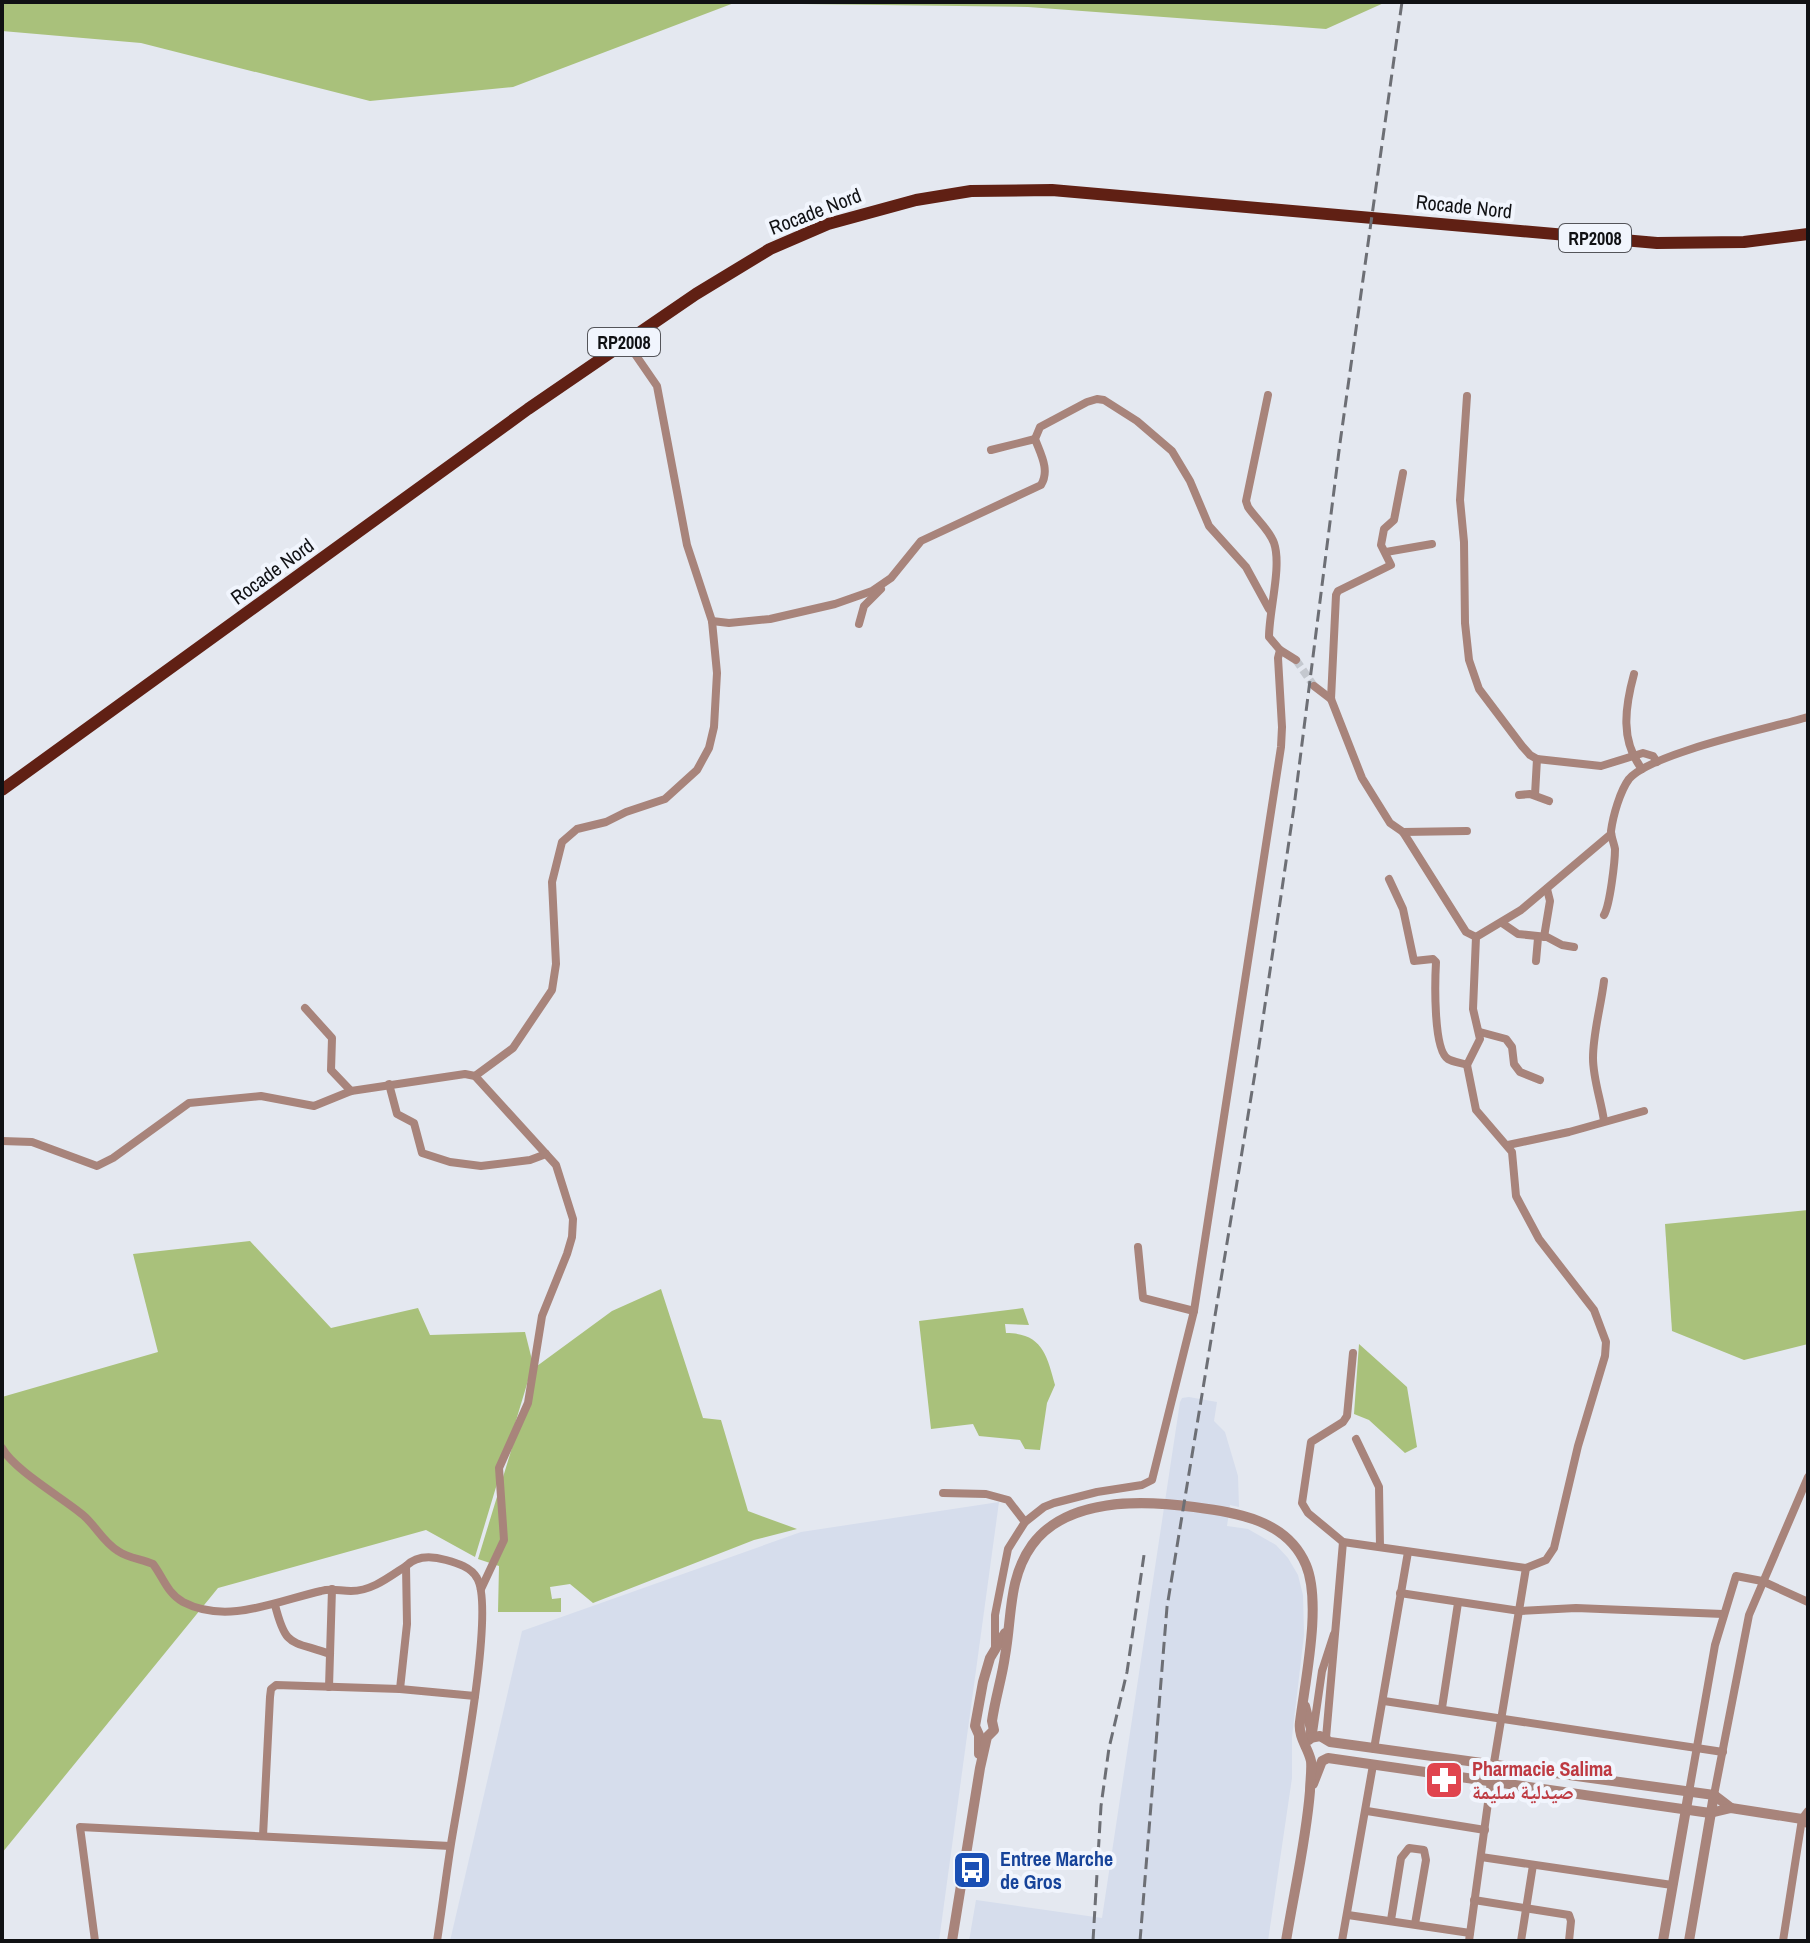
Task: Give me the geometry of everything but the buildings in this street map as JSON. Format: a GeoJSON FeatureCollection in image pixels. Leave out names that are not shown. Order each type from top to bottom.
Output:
{"type":"FeatureCollection","features":[{"type":"Feature","properties":{"kind":"highway","name":"Rocade Nord"},"geometry":{"type":"LineString","coordinates":[[2,790],[626,341],[696,294],[792,238],[872,210],[943,195],[1052,190],[1657,243],[1744,242],[1808,234]]}},
{"type":"Feature","properties":{"kind":"street"},"geometry":{"type":"LineString","coordinates":[[475,1076],[513,1048],[552,990],[556,964],[552,882],[562,842],[577,829],[606,822],[665,799],[697,770],[714,727],[718,695],[712,621],[687,545],[657,386],[626,341]]}},
{"type":"Feature","properties":{"kind":"street"},"geometry":{"type":"LineString","coordinates":[[1268,395],[1246,501],[1269,534],[1277,557],[1269,609],[1269,637],[1280,650],[1296,660]]}},
{"type":"Feature","properties":{"kind":"street"},"geometry":{"type":"LineString","coordinates":[[1467,396],[1460,500],[1465,623],[1469,660],[1479,689],[1522,746],[1537,759],[1601,766],[1631,755],[1649,754],[1657,762]]}},
{"type":"Feature","properties":{"kind":"street"},"geometry":{"type":"LineString","coordinates":[[859,624],[864,606],[921,541],[1041,485],[1045,463],[1035,439],[1040,427],[1097,399],[1104,400],[1137,421],[1172,451],[1190,481],[1209,526],[1246,567],[1269,609]]}},
{"type":"Feature","properties":{"kind":"street"},"geometry":{"type":"LineString","coordinates":[[991,450],[1035,439]]}},
{"type":"Feature","properties":{"kind":"street"},"geometry":{"type":"LineString","coordinates":[[1403,473],[1394,520],[1384,529],[1381,545],[1391,565],[1338,591],[1336,595],[1331,699],[1362,778],[1390,823],[1403,832],[1466,932],[1476,937]]}},
{"type":"Feature","properties":{"kind":"street"},"geometry":{"type":"LineString","coordinates":[[1386,552],[1432,544]]}},
{"type":"Feature","properties":{"kind":"street"},"geometry":{"type":"LineString","coordinates":[[712,621],[729,623],[770,619],[835,604],[872,591],[884,583]]}},
{"type":"Feature","properties":{"kind":"street"},"geometry":{"type":"LineString","coordinates":[[998,1683],[995,1615],[1008,1549],[1025,1522],[1054,1503],[1142,1485],[1152,1480],[1194,1311],[1281,747],[1280,650]]}},
{"type":"Feature","properties":{"kind":"street"},"geometry":{"type":"LineString","coordinates":[[1634,674],[1627,712],[1629,749],[1642,769]]}},
{"type":"Feature","properties":{"kind":"street"},"geometry":{"type":"LineString","coordinates":[[1314,686],[1331,699]]}},
{"type":"Feature","properties":{"kind":"street"},"geometry":{"type":"LineString","coordinates":[[1604,915],[1609,906],[1615,851],[1611,834],[1628,780],[1657,762],[1808,717]]}},
{"type":"Feature","properties":{"kind":"street"},"geometry":{"type":"LineString","coordinates":[[1535,795],[1537,759]]}},
{"type":"Feature","properties":{"kind":"street"},"geometry":{"type":"LineString","coordinates":[[1519,795],[1535,795],[1549,801]]}},
{"type":"Feature","properties":{"kind":"street"},"geometry":{"type":"LineString","coordinates":[[1403,832],[1467,831]]}},
{"type":"Feature","properties":{"kind":"street"},"geometry":{"type":"LineString","coordinates":[[1476,937],[1502,923],[1547,889],[1611,834]]}},
{"type":"Feature","properties":{"kind":"street"},"geometry":{"type":"LineString","coordinates":[[1389,879],[1403,909],[1414,961],[1433,959],[1436,962],[1439,1042],[1444,1054],[1448,1060],[1467,1065]]}},
{"type":"Feature","properties":{"kind":"street"},"geometry":{"type":"LineString","coordinates":[[1536,961],[1550,901],[1547,889]]}},
{"type":"Feature","properties":{"kind":"street"},"geometry":{"type":"LineString","coordinates":[[1502,923],[1513,932],[1574,947]]}},
{"type":"Feature","properties":{"kind":"street"},"geometry":{"type":"LineString","coordinates":[[1353,1353],[1347,1416],[1343,1422],[1311,1442],[1302,1503],[1308,1513],[1343,1542],[1526,1568],[1546,1560],[1554,1548],[1578,1446],[1605,1356],[1606,1342],[1594,1310],[1545,1247],[1516,1196],[1515,1171],[1508,1145],[1476,1110],[1467,1065],[1478,1046],[1480,1032],[1473,1009],[1476,937]]}},
{"type":"Feature","properties":{"kind":"street"},"geometry":{"type":"LineString","coordinates":[[1604,981],[1593,1054],[1594,1076],[1604,1121]]}},
{"type":"Feature","properties":{"kind":"street"},"geometry":{"type":"LineString","coordinates":[[305,1008],[332,1038],[331,1070],[351,1091]]}},
{"type":"Feature","properties":{"kind":"street"},"geometry":{"type":"LineString","coordinates":[[1480,1032],[1506,1039],[1520,1072],[1540,1080]]}},
{"type":"Feature","properties":{"kind":"street"},"geometry":{"type":"LineString","coordinates":[[2,1141],[32,1142],[97,1166],[113,1158],[189,1103],[261,1096],[314,1106],[351,1091],[465,1074],[475,1076],[556,1165],[573,1228],[567,1254],[542,1316],[528,1403],[502,1455],[499,1468],[504,1540],[481,1589]]}},
{"type":"Feature","properties":{"kind":"street"},"geometry":{"type":"LineString","coordinates":[[389,1084],[397,1114],[416,1127],[420,1149],[427,1156],[475,1167],[530,1160],[546,1154]]}},
{"type":"Feature","properties":{"kind":"street"},"geometry":{"type":"LineString","coordinates":[[1508,1145],[1644,1111]]}},
{"type":"Feature","properties":{"kind":"street"},"geometry":{"type":"LineString","coordinates":[[1138,1247],[1143,1298],[1194,1311]]}},
{"type":"Feature","properties":{"kind":"street"},"geometry":{"type":"LineString","coordinates":[[1356,1439],[1379,1487],[1380,1546]]}},
{"type":"Feature","properties":{"kind":"street"},"geometry":{"type":"LineString","coordinates":[[2,1448],[15,1464],[82,1514],[120,1553],[153,1564],[163,1582],[183,1602],[217,1611],[258,1609],[332,1589],[362,1589],[379,1584],[412,1560],[423,1557],[453,1562],[477,1576],[481,1589],[475,1696],[437,1941]]}},
{"type":"Feature","properties":{"kind":"street"},"geometry":{"type":"LineString","coordinates":[[1689,1941],[1710,1813],[1749,1615],[1808,1477]]}},
{"type":"Feature","properties":{"kind":"street"},"geometry":{"type":"LineString","coordinates":[[943,1493],[986,1494],[1008,1500],[1025,1522]]}},
{"type":"Feature","properties":{"kind":"street"},"geometry":{"type":"LineString","coordinates":[[983,1736],[994,1730],[992,1721],[1015,1583],[1022,1562],[1044,1530],[1068,1516],[1137,1501],[1229,1512],[1268,1524],[1298,1548],[1307,1568],[1312,1608],[1300,1735],[1316,1757],[1286,1941]]}},
{"type":"Feature","properties":{"kind":"street"},"geometry":{"type":"LineString","coordinates":[[1316,1757],[1331,1751],[1328,1740],[1334,1633],[1343,1542]]}},
{"type":"Feature","properties":{"kind":"street"},"geometry":{"type":"LineString","coordinates":[[1374,1749],[1408,1552]]}},
{"type":"Feature","properties":{"kind":"street"},"geometry":{"type":"LineString","coordinates":[[400,1689],[407,1624],[406,1566]]}},
{"type":"Feature","properties":{"kind":"street"},"geometry":{"type":"LineString","coordinates":[[1348,1915],[1415,1924],[1469,1937],[1526,1568]]}},
{"type":"Feature","properties":{"kind":"street"},"geometry":{"type":"LineString","coordinates":[[1663,1941],[1709,1672],[1736,1576],[1762,1581],[1808,1602]]}},
{"type":"Feature","properties":{"kind":"street"},"geometry":{"type":"LineString","coordinates":[[329,1687],[332,1589]]}},
{"type":"Feature","properties":{"kind":"street"},"geometry":{"type":"LineString","coordinates":[[1400,1593],[1520,1611],[1576,1608],[1723,1614]]}},
{"type":"Feature","properties":{"kind":"street"},"geometry":{"type":"LineString","coordinates":[[1442,1708],[1458,1603]]}},
{"type":"Feature","properties":{"kind":"street"},"geometry":{"type":"LineString","coordinates":[[275,1605],[282,1634],[288,1640],[330,1654]]}},
{"type":"Feature","properties":{"kind":"street"},"geometry":{"type":"LineString","coordinates":[[983,1736],[975,1730],[987,1666],[1007,1628]]}},
{"type":"Feature","properties":{"kind":"street"},"geometry":{"type":"LineString","coordinates":[[1334,1633],[1322,1671],[1312,1738],[1306,1744],[1316,1757],[1710,1813],[1731,1808],[1806,1818],[1783,1941]]}},
{"type":"Feature","properties":{"kind":"street"},"geometry":{"type":"LineString","coordinates":[[263,1836],[271,1689],[276,1685],[400,1689],[475,1696]]}},
{"type":"Feature","properties":{"kind":"street"},"geometry":{"type":"LineString","coordinates":[[1384,1701],[1723,1752]]}},
{"type":"Feature","properties":{"kind":"street"},"geometry":{"type":"LineString","coordinates":[[1304,1704],[1312,1738]]}},
{"type":"Feature","properties":{"kind":"street"},"geometry":{"type":"LineString","coordinates":[[977,1720],[986,1717],[992,1721]]}},
{"type":"Feature","properties":{"kind":"street"},"geometry":{"type":"LineString","coordinates":[[952,1941],[983,1736]]}},
{"type":"Feature","properties":{"kind":"street"},"geometry":{"type":"LineString","coordinates":[[1312,1738],[1714,1795],[1731,1808]]}},
{"type":"Feature","properties":{"kind":"street"},"geometry":{"type":"LineString","coordinates":[[1342,1941],[1373,1765]]}},
{"type":"Feature","properties":{"kind":"street"},"geometry":{"type":"LineString","coordinates":[[1367,1811],[1485,1830]]}},
{"type":"Feature","properties":{"kind":"street"},"geometry":{"type":"LineString","coordinates":[[95,1941],[80,1827],[450,1846]]}},
{"type":"Feature","properties":{"kind":"street"},"geometry":{"type":"LineString","coordinates":[[1391,1920],[1401,1858],[1409,1848],[1424,1850],[1426,1860],[1415,1924]]}},
{"type":"Feature","properties":{"kind":"street"},"geometry":{"type":"LineString","coordinates":[[1481,1857],[1672,1885]]}},
{"type":"Feature","properties":{"kind":"street"},"geometry":{"type":"LineString","coordinates":[[1521,1941],[1533,1865]]}},
{"type":"Feature","properties":{"kind":"street"},"geometry":{"type":"LineString","coordinates":[[1474,1900],[1569,1915],[1569,1941]]}},
{"type":"Feature","properties":{"kind":"shaded area"},"geometry":{"type":"Polygon","coordinates":[[[1182,1398],[1217,1402],[1214,1421],[1225,1432],[1238,1476],[1239,1507],[1230,1505],[1227,1526],[1248,1529],[1276,1545],[1298,1575],[1303,1595],[1304,1635],[1292,1737],[1292,1778],[1268,1941],[969,1941],[976,1900],[1102,1918],[1180,1402],[1182,1398]]]}},
{"type":"Feature","properties":{"kind":"shaded area"},"geometry":{"type":"Polygon","coordinates":[[[999,1502],[939,1941],[450,1941],[522,1631],[801,1532],[999,1502]]]}},
{"type":"Feature","properties":{"kind":"green space"},"geometry":{"type":"Polygon","coordinates":[[[2,2],[1386,2],[1326,29],[1028,7],[734,3],[513,87],[370,101],[141,43],[2,31],[2,2]]]}},
{"type":"Feature","properties":{"kind":"green space"},"geometry":{"type":"Polygon","coordinates":[[[1808,1210],[1808,1344],[1744,1360],[1672,1331],[1665,1224],[1808,1210]]]}},
{"type":"Feature","properties":{"kind":"green space"},"geometry":{"type":"Polygon","coordinates":[[[250,1241],[331,1328],[418,1308],[430,1335],[525,1332],[533,1364],[475,1557],[426,1530],[218,1588],[2,1853],[2,1397],[158,1352],[133,1254],[250,1241]]]}},
{"type":"Feature","properties":{"kind":"green space"},"geometry":{"type":"Polygon","coordinates":[[[661,1289],[703,1418],[721,1420],[748,1511],[797,1529],[754,1540],[593,1603],[570,1584],[550,1587],[552,1599],[561,1598],[561,1612],[498,1612],[499,1566],[478,1559],[537,1366],[612,1311],[661,1289]]]}},
{"type":"Feature","properties":{"kind":"green space"},"geometry":{"type":"Polygon","coordinates":[[[1023,1308],[1029,1325],[1005,1324],[1006,1333],[1028,1337],[1041,1348],[1055,1385],[1047,1403],[1040,1450],[1025,1449],[1020,1440],[979,1436],[973,1424],[931,1429],[919,1321],[1023,1308]]]}},
{"type":"Feature","properties":{"kind":"green space"},"geometry":{"type":"Polygon","coordinates":[[[1359,1344],[1407,1387],[1417,1447],[1405,1453],[1369,1420],[1354,1414],[1359,1344]]]}},
{"type":"Feature","properties":{"kind":"tunnel"},"geometry":{"type":"LineString","coordinates":[[1296,660],[1314,686]]}},
{"type":"Feature","properties":{"kind":"railway"},"geometry":{"type":"LineString","coordinates":[[1140,1941],[1167,1607],[1255,1073],[1294,807],[1340,443],[1402,2]]}},
{"type":"Feature","properties":{"kind":"railway"},"geometry":{"type":"LineString","coordinates":[[1093,1941],[1101,1806],[1109,1748],[1127,1672],[1144,1555]]}},
{"type":"Feature","properties":{"kind":"place","name":"Pharmacie Salima صيدلية سليمة"},"geometry":{"type":"Point","coordinates":[1444,1780]}},
{"type":"Feature","properties":{"kind":"place","name":"Entree Marche de Gros"},"geometry":{"type":"Point","coordinates":[972,1870]}}]}
